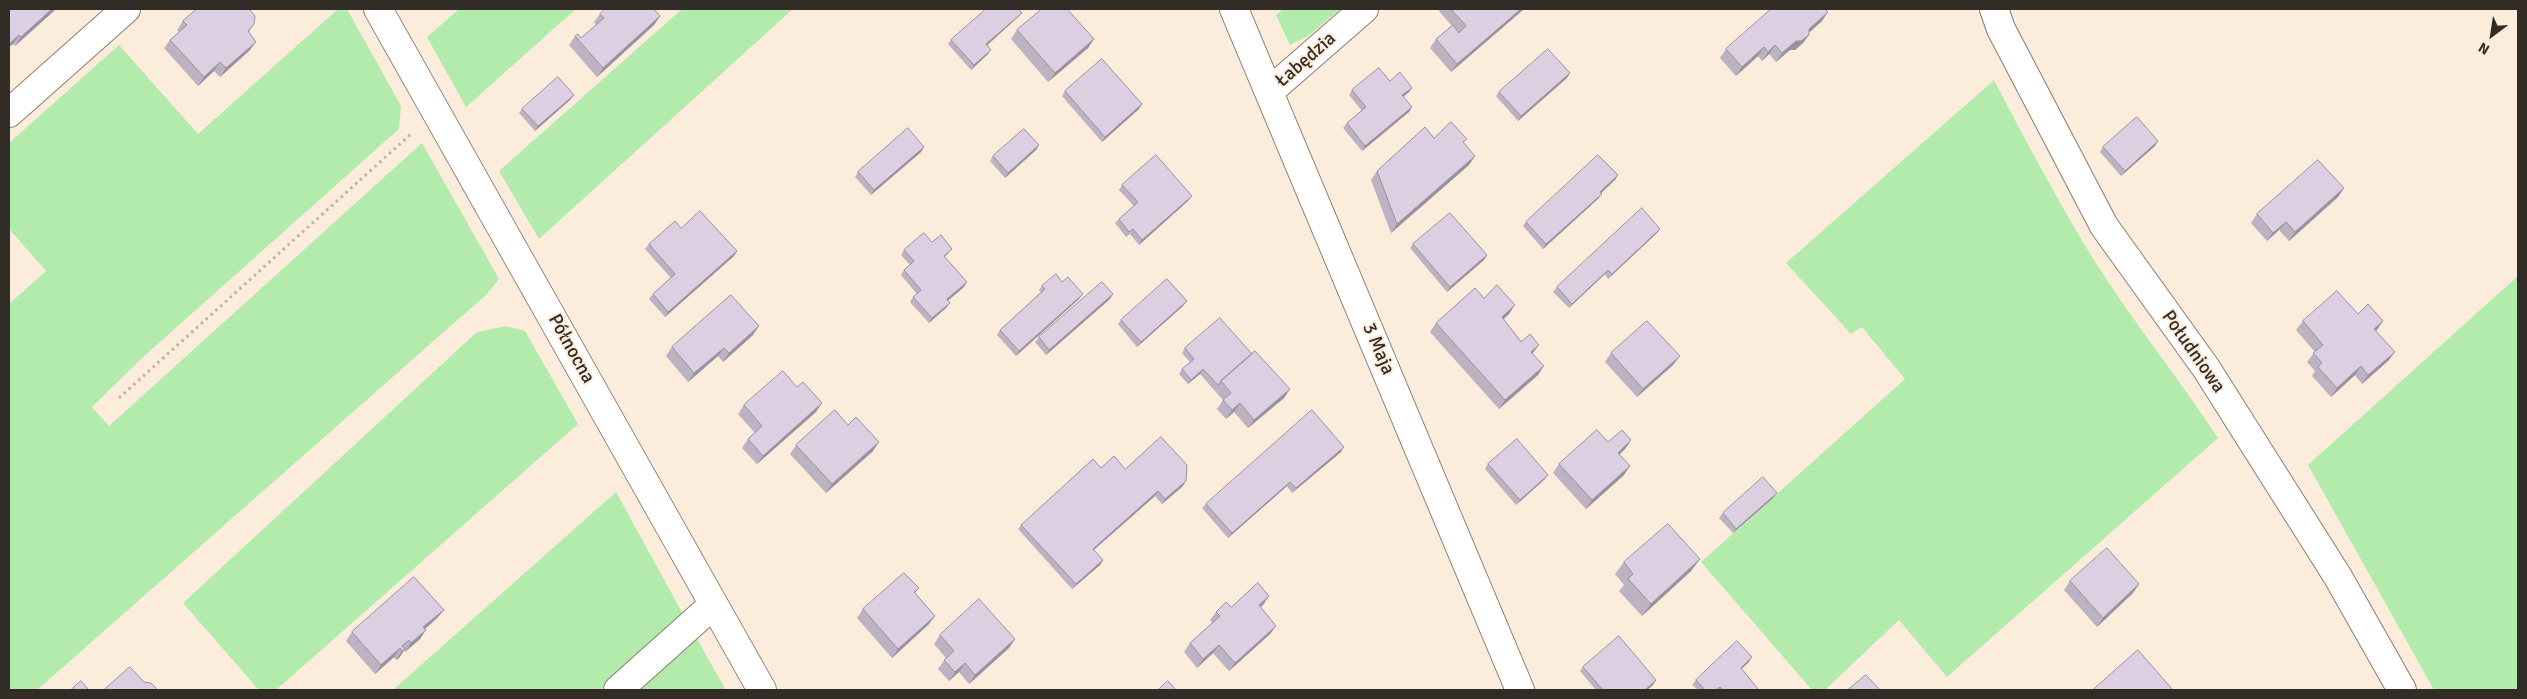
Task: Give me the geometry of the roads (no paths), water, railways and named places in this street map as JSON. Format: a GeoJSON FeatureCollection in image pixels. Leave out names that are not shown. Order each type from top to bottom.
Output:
{"type":"FeatureCollection","features":[{"type":"Feature","properties":{"kind":"street"},"geometry":{"type":"LineString","coordinates":[[9,113],[126,9]]}},
{"type":"Feature","properties":{"kind":"street","name":"Północna"},"geometry":{"type":"LineString","coordinates":[[378,9],[762,690]]}},
{"type":"Feature","properties":{"kind":"street","name":"3 Maja"},"geometry":{"type":"LineString","coordinates":[[1234,9],[1520,690]]}},
{"type":"Feature","properties":{"kind":"street","name":"Łabędzia"},"geometry":{"type":"LineString","coordinates":[[1270,91],[1364,9]]}},
{"type":"Feature","properties":{"kind":"street","name":"Południowa"},"geometry":{"type":"LineString","coordinates":[[1994,9],[2001,30],[2104,226],[2206,368],[2338,577],[2402,690]]}},
{"type":"Feature","properties":{"kind":"street"},"geometry":{"type":"LineString","coordinates":[[618,690],[713,605]]}}]}
